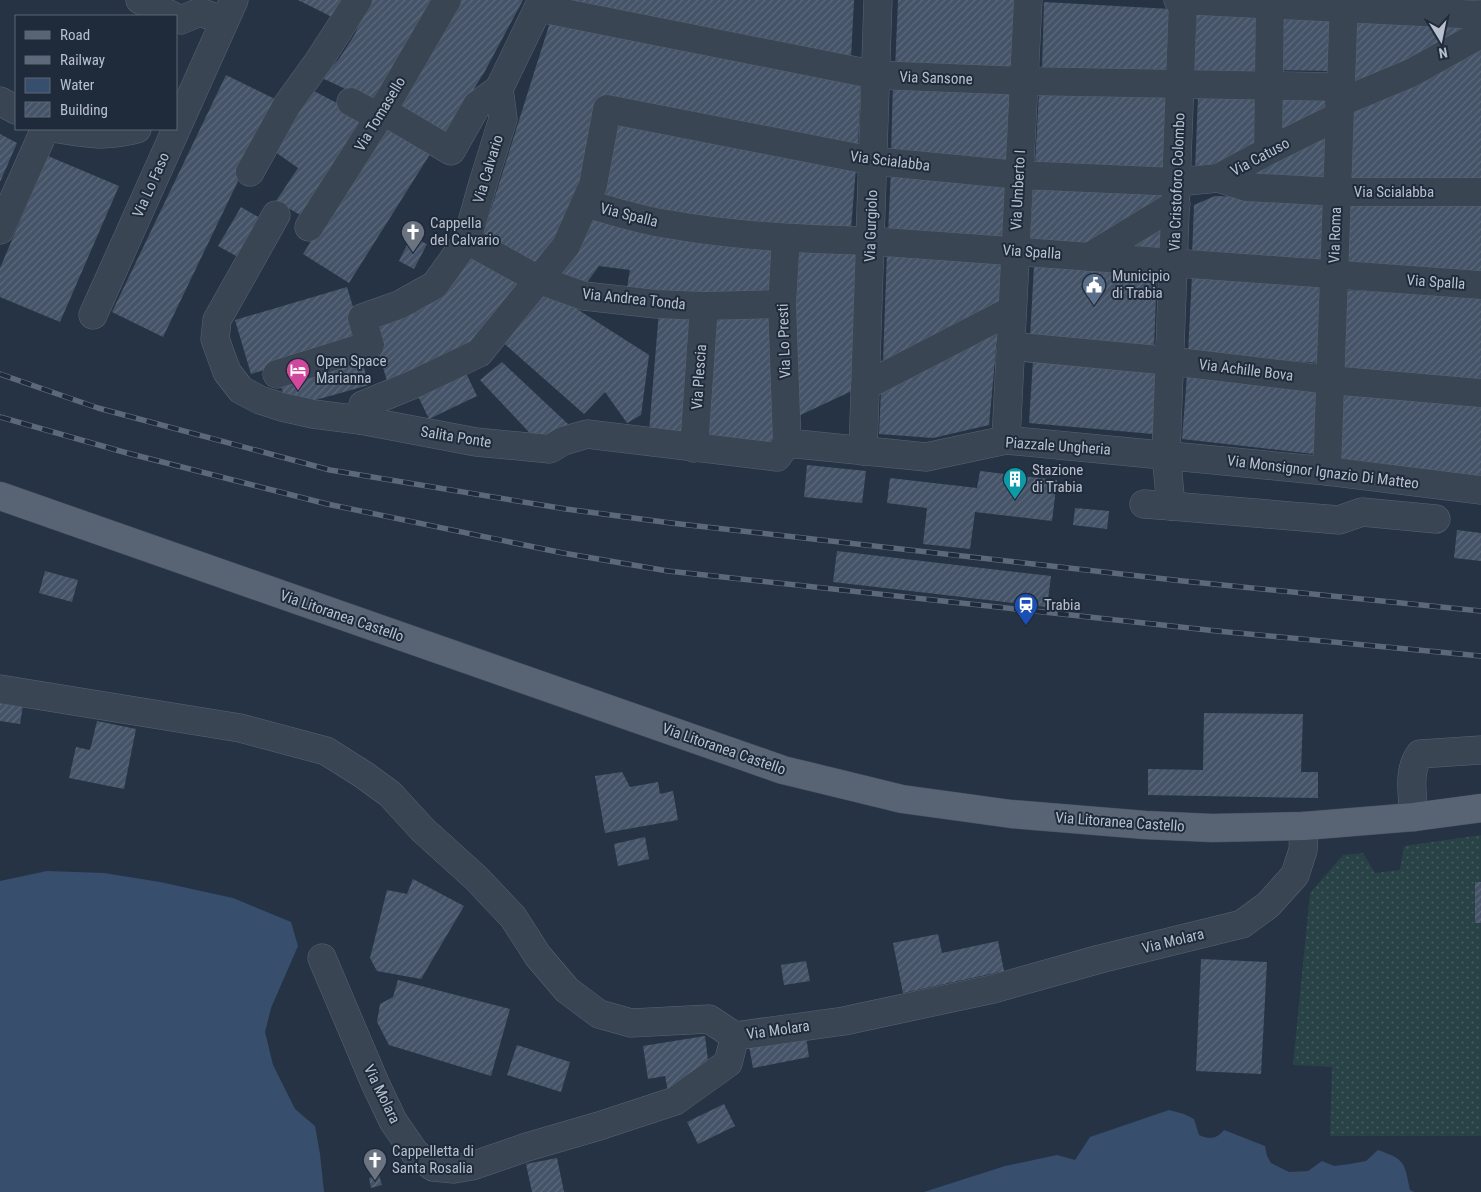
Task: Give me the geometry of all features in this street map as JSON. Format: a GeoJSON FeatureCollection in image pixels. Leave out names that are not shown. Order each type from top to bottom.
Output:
{"type":"FeatureCollection","features":[{"type":"Feature","properties":{"kind":"main road","name":"Via Litoranea Castello"},"geometry":{"type":"LineString","coordinates":[[0,496],[783,770],[902,799],[1011,814],[1145,825],[1212,828],[1304,826],[1414,818],[1481,808]]}},
{"type":"Feature","properties":{"kind":"street"},"geometry":{"type":"LineString","coordinates":[[140,0],[171,15]]}},
{"type":"Feature","properties":{"kind":"street"},"geometry":{"type":"LineString","coordinates":[[250,172],[287,105],[318,62],[358,0]]}},
{"type":"Feature","properties":{"kind":"street","name":"Via Tomasello"},"geometry":{"type":"LineString","coordinates":[[309,226],[387,118],[447,0]]}},
{"type":"Feature","properties":{"kind":"street","name":"Via Gurgiolo"},"geometry":{"type":"LineString","coordinates":[[862,451],[878,0]]}},
{"type":"Feature","properties":{"kind":"street","name":"Via Umberto I"},"geometry":{"type":"LineString","coordinates":[[1006,440],[1028,0]]}},
{"type":"Feature","properties":{"kind":"street"},"geometry":{"type":"LineString","coordinates":[[1178,0],[1344,4],[1481,15]]}},
{"type":"Feature","properties":{"kind":"street","name":"Via Cristoforo Colombo"},"geometry":{"type":"LineString","coordinates":[[1171,506],[1166,454],[1183,0]]}},
{"type":"Feature","properties":{"kind":"street"},"geometry":{"type":"LineString","coordinates":[[1268,151],[1270,2]]}},
{"type":"Feature","properties":{"kind":"street"},"geometry":{"type":"LineString","coordinates":[[351,102],[451,151],[477,105],[499,88],[540,4]]}},
{"type":"Feature","properties":{"kind":"street","name":"Via Sansone"},"geometry":{"type":"LineString","coordinates":[[540,4],[876,75],[1024,81],[1269,85],[1339,102]]}},
{"type":"Feature","properties":{"kind":"street","name":"Via Roma"},"geometry":{"type":"LineString","coordinates":[[1327,471],[1344,4]]}},
{"type":"Feature","properties":{"kind":"street"},"geometry":{"type":"LineString","coordinates":[[178,18],[200,12],[229,10]]}},
{"type":"Feature","properties":{"kind":"street","name":"Via Lo Faso"},"geometry":{"type":"LineString","coordinates":[[178,111],[213,47],[229,10]]}},
{"type":"Feature","properties":{"kind":"street"},"geometry":{"type":"LineString","coordinates":[[178,20],[188,36],[213,47]]}},
{"type":"Feature","properties":{"kind":"street","name":"Via Catuso"},"geometry":{"type":"LineString","coordinates":[[1088,257],[1176,193],[1218,178],[1268,151],[1339,102],[1411,73],[1481,34]]}},
{"type":"Feature","properties":{"kind":"street","name":"Via Calvario"},"geometry":{"type":"LineString","coordinates":[[277,374],[370,345],[362,318],[399,305],[435,285],[467,240],[482,183],[503,119],[499,88]]}},
{"type":"Feature","properties":{"kind":"street"},"geometry":{"type":"LineString","coordinates":[[0,101],[15,109]]}},
{"type":"Feature","properties":{"kind":"street","name":"Via Scialabba"},"geometry":{"type":"LineString","coordinates":[[585,203],[593,185],[607,109],[873,161],[1176,193]]}},
{"type":"Feature","properties":{"kind":"street"},"geometry":{"type":"LineString","coordinates":[[0,230],[46,130]]}},
{"type":"Feature","properties":{"kind":"street"},"geometry":{"type":"LineString","coordinates":[[65,130],[95,135],[123,133],[134,130]]}},
{"type":"Feature","properties":{"kind":"street","name":"Via Lo Faso"},"geometry":{"type":"LineString","coordinates":[[93,315],[167,131]]}},
{"type":"Feature","properties":{"kind":"street","name":"Via Scialabba"},"geometry":{"type":"LineString","coordinates":[[1218,178],[1246,187],[1337,192],[1481,192]]}},
{"type":"Feature","properties":{"kind":"street"},"geometry":{"type":"LineString","coordinates":[[360,420],[363,405],[479,354],[566,246],[585,203]]}},
{"type":"Feature","properties":{"kind":"street","name":"Via Spalla"},"geometry":{"type":"LineString","coordinates":[[585,203],[620,214],[667,224],[786,238],[870,241],[1481,285]]}},
{"type":"Feature","properties":{"kind":"street","name":"Salita Ponte"},"geometry":{"type":"LineString","coordinates":[[276,215],[217,320],[215,339],[227,372],[241,390],[260,400],[313,414],[360,420],[476,442],[550,449],[563,441],[587,434],[777,457],[787,443]]}},
{"type":"Feature","properties":{"kind":"street","name":"Via Lo Presti"},"geometry":{"type":"LineString","coordinates":[[786,238],[782,304],[787,443]]}},
{"type":"Feature","properties":{"kind":"street","name":"Via Andrea Tonda"},"geometry":{"type":"LineString","coordinates":[[467,240],[539,280],[584,296],[656,304],[704,306],[782,304]]}},
{"type":"Feature","properties":{"kind":"street","name":"Via Plescia"},"geometry":{"type":"LineString","coordinates":[[694,448],[704,306]]}},
{"type":"Feature","properties":{"kind":"street"},"geometry":{"type":"LineString","coordinates":[[865,386],[1012,310]]}},
{"type":"Feature","properties":{"kind":"street","name":"Via Achille Bova"},"geometry":{"type":"LineString","coordinates":[[1010,346],[1170,361],[1330,380],[1481,393]]}},
{"type":"Feature","properties":{"kind":"street","name":"Piazzale Ungheria"},"geometry":{"type":"LineString","coordinates":[[862,451],[926,457],[1006,440],[1166,454]]}},
{"type":"Feature","properties":{"kind":"street"},"geometry":{"type":"LineString","coordinates":[[787,443],[862,451]]}},
{"type":"Feature","properties":{"kind":"street","name":"Via Monsignor Ignazio Di Matteo"},"geometry":{"type":"LineString","coordinates":[[1166,454],[1481,490]]}},
{"type":"Feature","properties":{"kind":"street"},"geometry":{"type":"LineString","coordinates":[[1144,504],[1339,520],[1362,512],[1436,519]]}},
{"type":"Feature","properties":{"kind":"street"},"geometry":{"type":"LineString","coordinates":[[0,689],[240,728],[326,751],[390,794],[422,830],[476,878],[512,917],[538,956],[567,990],[599,1014],[630,1023],[710,1019],[735,1036]]}},
{"type":"Feature","properties":{"kind":"street"},"geometry":{"type":"LineString","coordinates":[[1414,818],[1413,772],[1415,761],[1420,754],[1481,750]]}},
{"type":"Feature","properties":{"kind":"street","name":"Via Molara"},"geometry":{"type":"LineString","coordinates":[[322,958],[393,1121],[415,1153],[433,1167],[454,1169],[472,1166],[675,1101],[728,1064],[735,1036],[844,1021],[993,989],[1100,959],[1242,924],[1268,905],[1295,875],[1303,850],[1304,826]]}},
{"type":"Feature","properties":{"kind":"green space"},"geometry":{"type":"Polygon","coordinates":[[[1481,835],[1481,1136],[1330,1136],[1332,1067],[1293,1065],[1310,893],[1343,855],[1363,853],[1375,873],[1400,870],[1404,846],[1481,835]]]}},
{"type":"Feature","properties":{"kind":"water"},"geometry":{"type":"Polygon","coordinates":[[[47,871],[104,873],[160,882],[233,898],[291,922],[298,946],[271,1008],[265,1032],[273,1065],[295,1109],[315,1126],[324,1192],[0,1192],[0,881],[47,871]]]}},
{"type":"Feature","properties":{"kind":"water"},"geometry":{"type":"Polygon","coordinates":[[[1169,1110],[1194,1119],[1199,1135],[1203,1137],[1213,1138],[1224,1130],[1265,1146],[1271,1163],[1289,1172],[1308,1171],[1322,1161],[1334,1166],[1366,1161],[1378,1150],[1402,1163],[1410,1190],[1414,1192],[924,1192],[1005,1166],[1057,1155],[1075,1160],[1090,1137],[1169,1110]]]}},
{"type":"Feature","properties":{"kind":"building"},"geometry":{"type":"Polygon","coordinates":[[[298,0],[349,0],[338,20],[298,0]]]}},
{"type":"Feature","properties":{"kind":"building"},"geometry":{"type":"Polygon","coordinates":[[[369,0],[433,0],[418,28],[371,101],[322,78],[339,59],[355,34],[369,0]]]}},
{"type":"Feature","properties":{"kind":"building"},"geometry":{"type":"Polygon","coordinates":[[[456,0],[523,0],[485,71],[444,137],[391,108],[456,0]]]}},
{"type":"Feature","properties":{"kind":"building"},"geometry":{"type":"Polygon","coordinates":[[[562,0],[854,0],[851,58],[562,0]]]}},
{"type":"Feature","properties":{"kind":"building"},"geometry":{"type":"Polygon","coordinates":[[[898,0],[1016,0],[1012,72],[895,70],[898,0]]]}},
{"type":"Feature","properties":{"kind":"building"},"geometry":{"type":"Polygon","coordinates":[[[1044,2],[1171,9],[1168,72],[1042,69],[1044,2]]]}},
{"type":"Feature","properties":{"kind":"building"},"geometry":{"type":"Polygon","coordinates":[[[1197,14],[1258,16],[1256,72],[1194,70],[1197,14]]]}},
{"type":"Feature","properties":{"kind":"building"},"geometry":{"type":"Polygon","coordinates":[[[1352,15],[1481,21],[1350,90],[1352,15]]]}},
{"type":"Feature","properties":{"kind":"building"},"geometry":{"type":"Polygon","coordinates":[[[1281,18],[1330,19],[1329,71],[1279,70],[1281,18]]]}},
{"type":"Feature","properties":{"kind":"building"},"geometry":{"type":"Polygon","coordinates":[[[551,19],[861,82],[858,145],[602,98],[587,165],[572,208],[537,267],[481,241],[551,19]]]}},
{"type":"Feature","properties":{"kind":"building"},"geometry":{"type":"Polygon","coordinates":[[[1481,48],[1481,181],[1348,181],[1350,114],[1468,49],[1481,48]]]}},
{"type":"Feature","properties":{"kind":"building"},"geometry":{"type":"Polygon","coordinates":[[[226,75],[277,100],[163,337],[112,312],[226,75]]]}},
{"type":"Feature","properties":{"kind":"building"},"geometry":{"type":"Polygon","coordinates":[[[893,83],[1014,89],[1010,164],[891,154],[893,83]]]}},
{"type":"Feature","properties":{"kind":"building"},"geometry":{"type":"Polygon","coordinates":[[[312,90],[364,117],[302,216],[276,201],[298,168],[271,149],[312,90]]]}},
{"type":"Feature","properties":{"kind":"building"},"geometry":{"type":"Polygon","coordinates":[[[1039,93],[1167,96],[1163,169],[1035,165],[1039,93]]]}},
{"type":"Feature","properties":{"kind":"building"},"geometry":{"type":"Polygon","coordinates":[[[1198,96],[1259,98],[1258,146],[1215,170],[1195,171],[1198,96]]]}},
{"type":"Feature","properties":{"kind":"building"},"geometry":{"type":"Polygon","coordinates":[[[1280,97],[1328,97],[1326,114],[1280,135],[1280,97]]]}},
{"type":"Feature","properties":{"kind":"building"},"geometry":{"type":"Polygon","coordinates":[[[614,117],[856,168],[851,228],[695,221],[598,200],[614,117]]]}},
{"type":"Feature","properties":{"kind":"building"},"geometry":{"type":"Polygon","coordinates":[[[385,123],[432,151],[349,283],[303,254],[385,123]]]}},
{"type":"Feature","properties":{"kind":"building"},"geometry":{"type":"Polygon","coordinates":[[[1328,132],[1327,177],[1254,177],[1254,171],[1328,132]]]}},
{"type":"Feature","properties":{"kind":"building"},"geometry":{"type":"Polygon","coordinates":[[[0,134],[17,143],[0,182],[0,134]]]}},
{"type":"Feature","properties":{"kind":"building"},"geometry":{"type":"Polygon","coordinates":[[[48,156],[119,186],[60,322],[0,297],[0,268],[48,156]]]}},
{"type":"Feature","properties":{"kind":"building"},"geometry":{"type":"Polygon","coordinates":[[[891,169],[1010,181],[1006,243],[888,234],[891,169]]]}},
{"type":"Feature","properties":{"kind":"building"},"geometry":{"type":"Polygon","coordinates":[[[1033,185],[1162,189],[1163,203],[1082,248],[1030,245],[1033,185]]]}},
{"type":"Feature","properties":{"kind":"building"},"geometry":{"type":"Polygon","coordinates":[[[1215,196],[1324,200],[1322,265],[1192,255],[1194,205],[1215,196]]]}},
{"type":"Feature","properties":{"kind":"building"},"geometry":{"type":"Polygon","coordinates":[[[1350,202],[1481,203],[1481,278],[1345,270],[1350,202]]]}},
{"type":"Feature","properties":{"kind":"building"},"geometry":{"type":"Polygon","coordinates":[[[241,207],[260,218],[238,257],[218,246],[241,207]]]}},
{"type":"Feature","properties":{"kind":"building"},"geometry":{"type":"Polygon","coordinates":[[[591,214],[778,244],[775,299],[626,293],[630,270],[599,266],[583,288],[554,281],[591,214]]]}},
{"type":"Feature","properties":{"kind":"building"},"geometry":{"type":"Polygon","coordinates":[[[1161,224],[1160,253],[1120,252],[1161,224]]]}},
{"type":"Feature","properties":{"kind":"building","name":"Cappella del Calvario"},"geometry":{"type":"Polygon","coordinates":[[[411,237],[427,244],[414,269],[399,261],[411,237]]]}},
{"type":"Feature","properties":{"kind":"building"},"geometry":{"type":"Polygon","coordinates":[[[793,246],[858,249],[856,389],[794,418],[793,246]]]}},
{"type":"Feature","properties":{"kind":"building"},"geometry":{"type":"Polygon","coordinates":[[[473,251],[526,284],[480,340],[389,388],[372,329],[415,313],[450,284],[473,251]]]}},
{"type":"Feature","properties":{"kind":"building"},"geometry":{"type":"Polygon","coordinates":[[[887,251],[1005,258],[1003,305],[883,362],[887,251]]]}},
{"type":"Feature","properties":{"kind":"building","name":"Municipio di Trabia"},"geometry":{"type":"Polygon","coordinates":[[[1034,266],[1157,274],[1154,347],[1030,338],[1034,266]]]}},
{"type":"Feature","properties":{"kind":"building"},"geometry":{"type":"Polygon","coordinates":[[[1192,275],[1321,285],[1318,363],[1188,353],[1192,275]]]}},
{"type":"Feature","properties":{"kind":"building"},"geometry":{"type":"Polygon","coordinates":[[[347,287],[363,340],[251,374],[235,320],[347,287]]]}},
{"type":"Feature","properties":{"kind":"building"},"geometry":{"type":"Polygon","coordinates":[[[544,288],[649,355],[641,415],[627,423],[605,392],[584,414],[500,340],[544,288]]]}},
{"type":"Feature","properties":{"kind":"building"},"geometry":{"type":"Polygon","coordinates":[[[1344,290],[1481,297],[1481,385],[1342,372],[1344,290]]]}},
{"type":"Feature","properties":{"kind":"building"},"geometry":{"type":"Polygon","coordinates":[[[659,311],[695,314],[683,436],[649,431],[659,311]]]}},
{"type":"Feature","properties":{"kind":"building"},"geometry":{"type":"Polygon","coordinates":[[[775,315],[777,447],[704,442],[716,316],[775,315]]]}},
{"type":"Feature","properties":{"kind":"building"},"geometry":{"type":"Polygon","coordinates":[[[998,328],[989,425],[933,438],[879,434],[881,391],[998,328]]]}},
{"type":"Feature","properties":{"kind":"building"},"geometry":{"type":"Polygon","coordinates":[[[360,355],[369,385],[287,408],[279,379],[360,355]]]}},
{"type":"Feature","properties":{"kind":"building"},"geometry":{"type":"Polygon","coordinates":[[[1033,360],[1156,370],[1153,434],[1029,423],[1033,360]]]}},
{"type":"Feature","properties":{"kind":"building"},"geometry":{"type":"Polygon","coordinates":[[[502,362],[568,424],[540,444],[480,380],[502,362]]]}},
{"type":"Feature","properties":{"kind":"building"},"geometry":{"type":"Polygon","coordinates":[[[464,369],[477,396],[429,419],[416,392],[464,369]]]}},
{"type":"Feature","properties":{"kind":"building"},"geometry":{"type":"Polygon","coordinates":[[[1187,375],[1317,388],[1314,454],[1182,439],[1187,375]]]}},
{"type":"Feature","properties":{"kind":"building"},"geometry":{"type":"Polygon","coordinates":[[[1341,390],[1481,404],[1481,477],[1339,461],[1341,390]]]}},
{"type":"Feature","properties":{"kind":"building"},"geometry":{"type":"Polygon","coordinates":[[[807,465],[866,471],[862,503],[804,497],[807,465]]]}},
{"type":"Feature","properties":{"kind":"building"},"geometry":{"type":"Polygon","coordinates":[[[980,471],[1057,480],[1052,521],[975,512],[970,549],[923,544],[927,508],[887,503],[890,478],[977,488],[980,471]]]}},
{"type":"Feature","properties":{"kind":"building"},"geometry":{"type":"Polygon","coordinates":[[[1075,508],[1109,511],[1107,529],[1073,525],[1075,508]]]}},
{"type":"Feature","properties":{"kind":"building"},"geometry":{"type":"Polygon","coordinates":[[[1457,530],[1481,533],[1481,561],[1454,558],[1457,530]]]}},
{"type":"Feature","properties":{"kind":"building"},"geometry":{"type":"Polygon","coordinates":[[[837,551],[1051,576],[1047,607],[833,582],[837,551]]]}},
{"type":"Feature","properties":{"kind":"building"},"geometry":{"type":"Polygon","coordinates":[[[45,571],[78,580],[72,602],[39,593],[45,571]]]}},
{"type":"Feature","properties":{"kind":"building"},"geometry":{"type":"Polygon","coordinates":[[[0,701],[23,705],[20,724],[0,721],[0,701]]]}},
{"type":"Feature","properties":{"kind":"building"},"geometry":{"type":"Polygon","coordinates":[[[1204,713],[1303,714],[1301,772],[1318,772],[1318,798],[1148,795],[1148,769],[1203,770],[1204,713]]]}},
{"type":"Feature","properties":{"kind":"building"},"geometry":{"type":"Polygon","coordinates":[[[97,721],[136,729],[124,789],[69,778],[76,747],[90,750],[97,721]]]}},
{"type":"Feature","properties":{"kind":"building"},"geometry":{"type":"Polygon","coordinates":[[[622,772],[630,787],[658,782],[660,794],[673,791],[678,820],[605,833],[595,776],[622,772]]]}},
{"type":"Feature","properties":{"kind":"building"},"geometry":{"type":"Polygon","coordinates":[[[645,837],[649,859],[618,866],[614,844],[645,837]]]}},
{"type":"Feature","properties":{"kind":"building"},"geometry":{"type":"Polygon","coordinates":[[[413,879],[464,906],[421,979],[377,971],[370,958],[387,890],[407,894],[413,879]]]}},
{"type":"Feature","properties":{"kind":"building"},"geometry":{"type":"Polygon","coordinates":[[[1475,882],[1481,882],[1481,923],[1475,923],[1475,882]]]}},
{"type":"Feature","properties":{"kind":"building"},"geometry":{"type":"Polygon","coordinates":[[[938,934],[942,953],[998,941],[1004,971],[903,993],[893,943],[938,934]]]}},
{"type":"Feature","properties":{"kind":"building"},"geometry":{"type":"Polygon","coordinates":[[[1201,959],[1267,962],[1261,1074],[1196,1071],[1201,959]]]}},
{"type":"Feature","properties":{"kind":"building"},"geometry":{"type":"Polygon","coordinates":[[[806,961],[810,981],[784,985],[781,965],[806,961]]]}},
{"type":"Feature","properties":{"kind":"building"},"geometry":{"type":"Polygon","coordinates":[[[398,980],[510,1009],[491,1076],[389,1045],[377,1022],[380,1004],[393,997],[398,980]]]}},
{"type":"Feature","properties":{"kind":"building"},"geometry":{"type":"Polygon","coordinates":[[[705,1036],[709,1068],[668,1091],[665,1076],[648,1079],[643,1046],[705,1036]]]}},
{"type":"Feature","properties":{"kind":"building"},"geometry":{"type":"Polygon","coordinates":[[[806,1036],[809,1057],[753,1068],[749,1046],[806,1036]]]}},
{"type":"Feature","properties":{"kind":"building"},"geometry":{"type":"Polygon","coordinates":[[[517,1045],[570,1062],[561,1092],[507,1075],[517,1045]]]}},
{"type":"Feature","properties":{"kind":"building"},"geometry":{"type":"Polygon","coordinates":[[[724,1104],[735,1126],[698,1144],[687,1122],[724,1104]]]}},
{"type":"Feature","properties":{"kind":"building"},"geometry":{"type":"Polygon","coordinates":[[[557,1158],[564,1192],[532,1192],[526,1164],[557,1158]]]}},
{"type":"Feature","properties":{"kind":"building","name":"Cappelletta di Santa Rosalia"},"geometry":{"type":"Polygon","coordinates":[[[379,1175],[382,1185],[371,1188],[369,1178],[379,1175]]]}},
{"type":"Feature","properties":{"kind":"railway"},"geometry":{"type":"LineString","coordinates":[[0,374],[98,408],[330,470],[566,509],[671,523],[1183,581],[1481,611]]}},
{"type":"Feature","properties":{"kind":"railway"},"geometry":{"type":"LineString","coordinates":[[0,417],[127,453],[327,504],[563,553],[668,571],[1217,631],[1481,656]]}},
{"type":"Feature","properties":{"kind":"place","name":"Cappella del Calvario"},"geometry":{"type":"Point","coordinates":[413,253]}},
{"type":"Feature","properties":{"kind":"place","name":"Municipio di Trabia"},"geometry":{"type":"Point","coordinates":[1094,306]}},
{"type":"Feature","properties":{"kind":"place","name":"Open Space Marianna"},"geometry":{"type":"Point","coordinates":[298,391]}},
{"type":"Feature","properties":{"kind":"place","name":"Stazione di Trabia"},"geometry":{"type":"Point","coordinates":[1015,500]}},
{"type":"Feature","properties":{"kind":"place","name":"Trabia"},"geometry":{"type":"Point","coordinates":[1026,626]}},
{"type":"Feature","properties":{"kind":"place","name":"Cappelletta di Santa Rosalia"},"geometry":{"type":"Point","coordinates":[375,1181]}}]}
